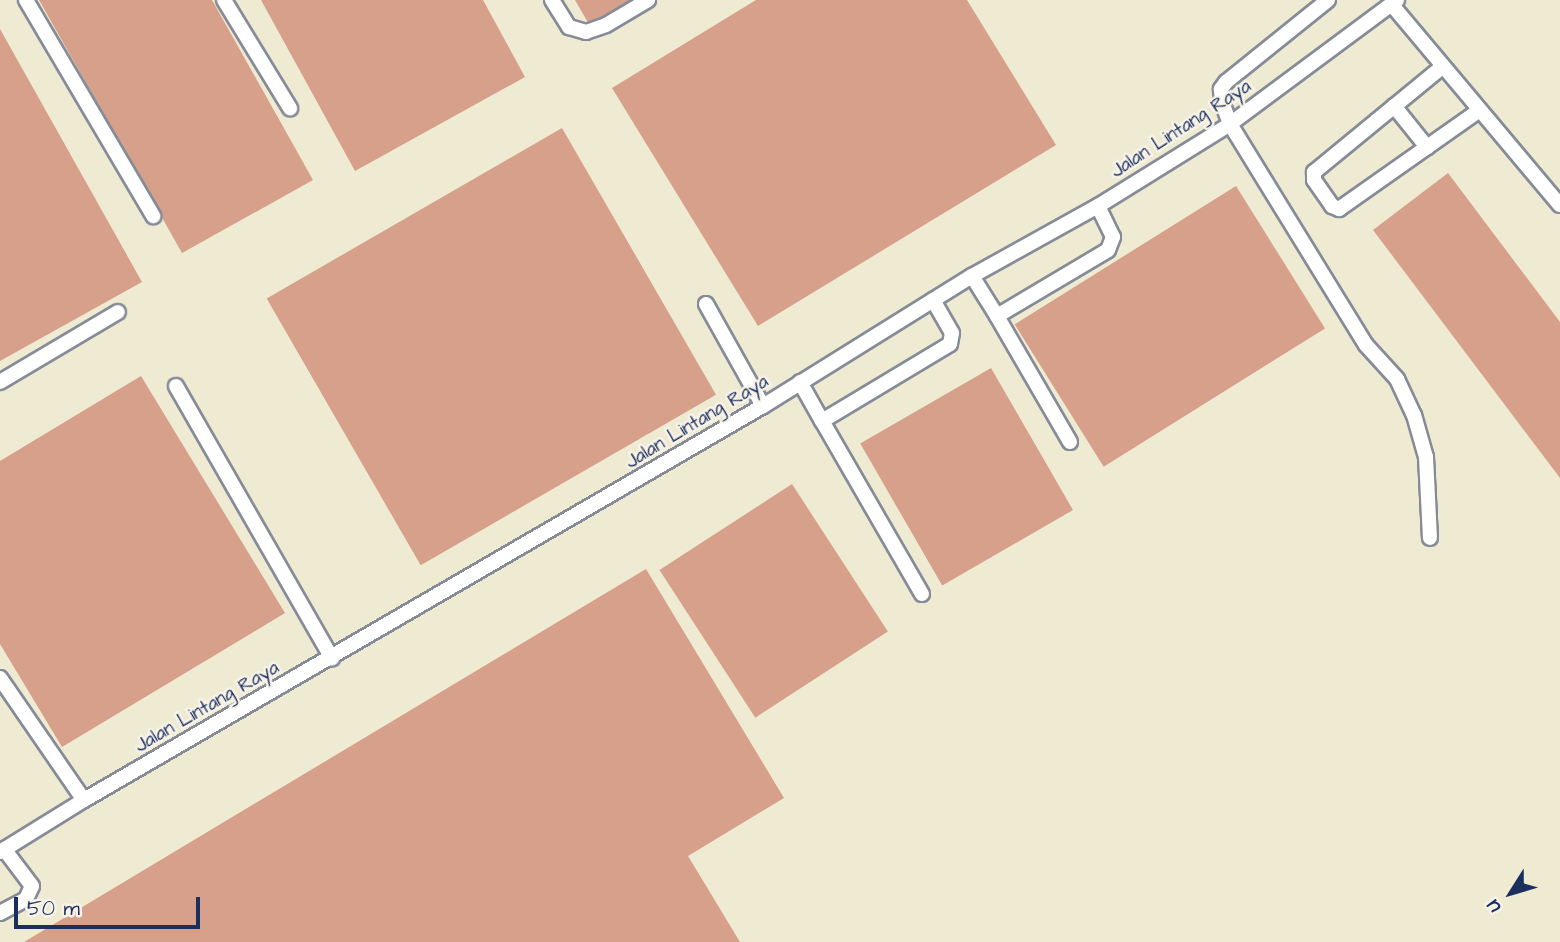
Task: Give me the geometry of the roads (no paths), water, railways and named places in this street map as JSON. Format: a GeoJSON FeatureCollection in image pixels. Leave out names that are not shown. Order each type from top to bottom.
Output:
{"type":"FeatureCollection","features":[{"type":"Feature","properties":{"kind":"lane"},"geometry":{"type":"LineString","coordinates":[[26,0],[153,216]]}},
{"type":"Feature","properties":{"kind":"lane"},"geometry":{"type":"LineString","coordinates":[[225,0],[290,108]]}},
{"type":"Feature","properties":{"kind":"lane"},"geometry":{"type":"LineString","coordinates":[[551,0],[569,27],[586,33],[606,25],[648,0]]}},
{"type":"Feature","properties":{"kind":"lane"},"geometry":{"type":"LineString","coordinates":[[1328,0],[1226,82],[1222,89],[1222,102],[1230,124],[1366,345],[1397,379],[1413,415],[1426,457],[1430,538]]}},
{"type":"Feature","properties":{"kind":"lane"},"geometry":{"type":"LineString","coordinates":[[1394,2],[1442,67],[1560,205]]}},
{"type":"Feature","properties":{"kind":"lane","name":"Jalan Lintang Raya"},"geometry":{"type":"LineString","coordinates":[[2,851],[84,800],[763,406],[972,276],[1098,206],[1230,124],[1394,2]]}},
{"type":"Feature","properties":{"kind":"lane"},"geometry":{"type":"LineString","coordinates":[[1442,67],[1314,172],[1313,178],[1332,206],[1339,209],[1480,110]]}},
{"type":"Feature","properties":{"kind":"lane"},"geometry":{"type":"LineString","coordinates":[[1394,106],[1427,148]]}},
{"type":"Feature","properties":{"kind":"lane"},"geometry":{"type":"LineString","coordinates":[[998,316],[1108,250],[1113,237],[1098,206]]}},
{"type":"Feature","properties":{"kind":"lane"},"geometry":{"type":"LineString","coordinates":[[972,276],[1070,442]]}},
{"type":"Feature","properties":{"kind":"lane"},"geometry":{"type":"LineString","coordinates":[[822,421],[950,344],[952,334],[933,300]]}},
{"type":"Feature","properties":{"kind":"lane"},"geometry":{"type":"LineString","coordinates":[[706,304],[763,406]]}},
{"type":"Feature","properties":{"kind":"lane"},"geometry":{"type":"LineString","coordinates":[[0,382],[118,312]]}},
{"type":"Feature","properties":{"kind":"lane"},"geometry":{"type":"LineString","coordinates":[[800,382],[922,594]]}},
{"type":"Feature","properties":{"kind":"lane"},"geometry":{"type":"LineString","coordinates":[[176,386],[332,658]]}},
{"type":"Feature","properties":{"kind":"lane"},"geometry":{"type":"LineString","coordinates":[[0,678],[84,800]]}},
{"type":"Feature","properties":{"kind":"lane"},"geometry":{"type":"LineString","coordinates":[[0,913],[26,899],[32,886],[2,851]]}}]}
